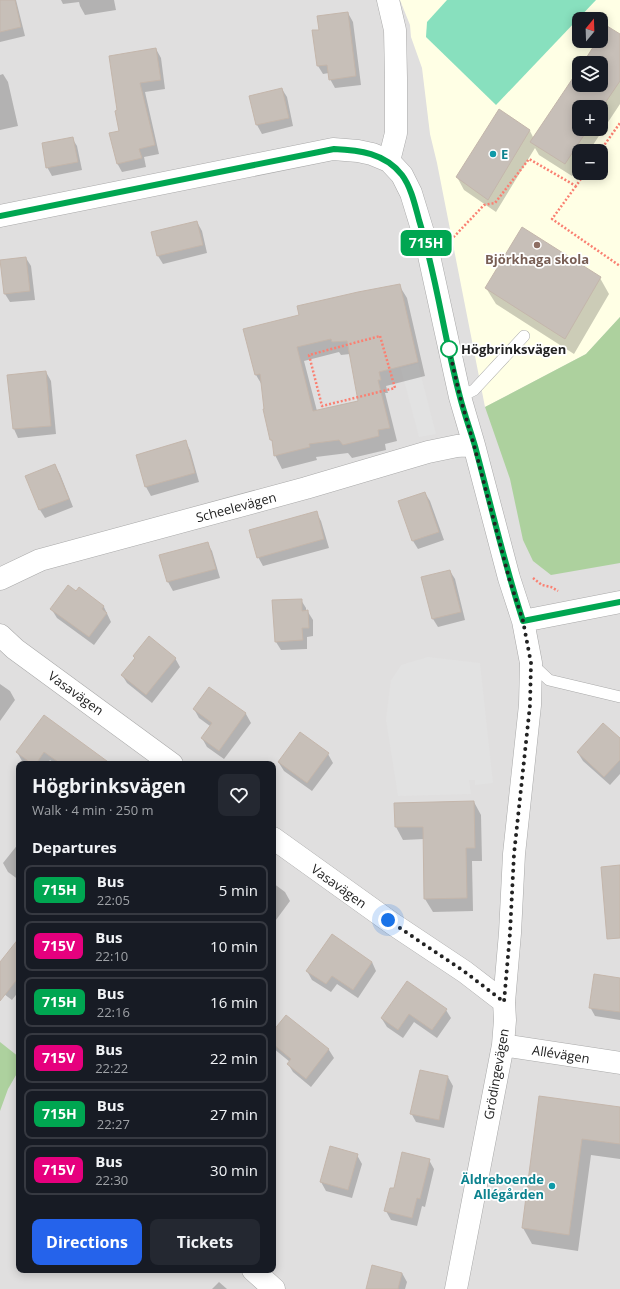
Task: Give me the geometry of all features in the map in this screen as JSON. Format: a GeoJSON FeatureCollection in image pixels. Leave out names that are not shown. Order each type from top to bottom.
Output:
{"type":"FeatureCollection","features":[{"type":"Feature","properties":{"kind":"street"},"geometry":{"type":"LineString","coordinates":[[388,0],[395,30],[396,78],[396,133],[389,161]]}},
{"type":"Feature","properties":{"kind":"street"},"geometry":{"type":"LineString","coordinates":[[0,216],[334,149],[372,154],[389,161],[402,175],[411,193],[426,242],[460,397],[509,578],[523,621],[620,602]]}},
{"type":"Feature","properties":{"kind":"street","name":"Scheelevägen"},"geometry":{"type":"LineString","coordinates":[[0,579],[40,560],[306,488],[428,452],[457,446],[474,445]]}},
{"type":"Feature","properties":{"kind":"street","name":"Grödingevägen"},"geometry":{"type":"LineString","coordinates":[[456,1289],[503,1045],[505,1020],[504,1002],[510,933],[514,854],[530,705],[531,663],[523,621]]}},
{"type":"Feature","properties":{"kind":"street","name":"Vasavägen"},"geometry":{"type":"LineString","coordinates":[[0,635],[15,649],[168,761]]}},
{"type":"Feature","properties":{"kind":"street","name":"Vasavägen"},"geometry":{"type":"LineString","coordinates":[[276,840],[392,924],[465,972],[504,1002]]}},
{"type":"Feature","properties":{"kind":"street","name":"Allévägen"},"geometry":{"type":"LineString","coordinates":[[503,1045],[620,1063]]}},
{"type":"Feature","properties":{"kind":"street"},"geometry":{"type":"LineString","coordinates":[[256,1273],[274,1289]]}},
{"type":"Feature","properties":{"kind":"lane"},"geometry":{"type":"LineString","coordinates":[[460,397],[474,390],[524,336]]}},
{"type":"Feature","properties":{"kind":"lane"},"geometry":{"type":"LineString","coordinates":[[531,663],[549,680],[620,697]]}},
{"type":"Feature","properties":{"kind":"path"},"geometry":{"type":"LineString","coordinates":[[605,144],[620,123]]}},
{"type":"Feature","properties":{"kind":"path"},"geometry":{"type":"LineString","coordinates":[[445,246],[484,205],[495,203],[529,159],[576,186]]}},
{"type":"Feature","properties":{"kind":"path"},"geometry":{"type":"LineString","coordinates":[[580,180],[552,219],[620,266]]}},
{"type":"Feature","properties":{"kind":"path"},"geometry":{"type":"LineString","coordinates":[[380,336],[395,388],[322,406],[309,355],[380,336]]}},
{"type":"Feature","properties":{"kind":"path"},"geometry":{"type":"LineString","coordinates":[[532,576],[542,585],[551,587],[558,591],[566,590]]}},
{"type":"Feature","properties":{"kind":"shaded area"},"geometry":{"type":"Polygon","coordinates":[[[0,0],[620,0],[620,1289],[0,1289],[0,0]]]}},
{"type":"Feature","properties":{"kind":"shaded area","name":"Björkhaga skola"},"geometry":{"type":"Polygon","coordinates":[[[400,0],[620,0],[620,317],[586,354],[485,407],[430,134],[422,68],[411,37],[410,25],[400,0]]]}},
{"type":"Feature","properties":{"kind":"shaded area"},"geometry":{"type":"Polygon","coordinates":[[[418,364],[436,434],[419,437],[401,369],[418,364]]]}},
{"type":"Feature","properties":{"kind":"shaded area"},"geometry":{"type":"Polygon","coordinates":[[[428,657],[480,663],[493,783],[475,785],[475,780],[469,780],[471,794],[398,796],[386,720],[391,680],[401,665],[428,657]]]}},
{"type":"Feature","properties":{"kind":"green space"},"geometry":{"type":"Polygon","coordinates":[[[447,0],[596,0],[585,12],[572,12],[572,25],[496,105],[426,37],[427,22],[447,0]]]}},
{"type":"Feature","properties":{"kind":"green space"},"geometry":{"type":"Polygon","coordinates":[[[620,317],[620,563],[551,575],[533,561],[523,540],[510,479],[485,407],[586,354],[620,317]]]}},
{"type":"Feature","properties":{"kind":"green space"},"geometry":{"type":"Polygon","coordinates":[[[0,1042],[16,1055],[16,1075],[8,1089],[0,1111],[0,1042]]]}},
{"type":"Feature","properties":{"kind":"building"},"geometry":{"type":"Polygon","coordinates":[[[0,0],[15,0],[21,27],[0,32],[0,0]]]}},
{"type":"Feature","properties":{"kind":"building"},"geometry":{"type":"Polygon","coordinates":[[[348,12],[356,76],[329,80],[327,65],[317,66],[312,30],[319,30],[317,16],[348,12]]]}},
{"type":"Feature","properties":{"kind":"building"},"geometry":{"type":"Polygon","coordinates":[[[608,27],[620,34],[620,81],[607,100],[572,100],[572,136],[583,136],[578,144],[572,144],[572,153],[565,164],[530,142],[572,79],[572,92],[608,92],[608,56],[587,56],[593,48],[608,48],[608,27]]]}},
{"type":"Feature","properties":{"kind":"building"},"geometry":{"type":"Polygon","coordinates":[[[156,48],[161,80],[140,83],[155,145],[139,149],[142,158],[117,164],[109,133],[119,131],[115,111],[117,110],[109,56],[156,48]]]}},
{"type":"Feature","properties":{"kind":"building"},"geometry":{"type":"Polygon","coordinates":[[[282,88],[289,118],[256,125],[249,96],[282,88]]]}},
{"type":"Feature","properties":{"kind":"building","name":"E"},"geometry":{"type":"Polygon","coordinates":[[[499,109],[530,130],[488,200],[456,177],[499,109]]]}},
{"type":"Feature","properties":{"kind":"building"},"geometry":{"type":"Polygon","coordinates":[[[73,137],[78,162],[46,168],[42,143],[73,137]]]}},
{"type":"Feature","properties":{"kind":"building"},"geometry":{"type":"Polygon","coordinates":[[[197,221],[203,245],[157,256],[151,232],[197,221]]]}},
{"type":"Feature","properties":{"kind":"building"},"geometry":{"type":"Polygon","coordinates":[[[522,227],[601,277],[565,339],[485,288],[522,227]]]}},
{"type":"Feature","properties":{"kind":"building"},"geometry":{"type":"Polygon","coordinates":[[[26,257],[30,291],[4,294],[0,260],[26,257]]]}},
{"type":"Feature","properties":{"kind":"building"},"geometry":{"type":"Polygon","coordinates":[[[400,284],[418,362],[379,372],[381,380],[378,380],[390,428],[378,430],[379,436],[343,445],[339,440],[309,444],[310,447],[274,456],[272,440],[270,440],[263,409],[260,374],[255,375],[243,329],[299,315],[297,306],[400,284]],[[331,339],[297,347],[313,411],[358,401],[347,341],[332,342],[331,339]]]}},
{"type":"Feature","properties":{"kind":"building"},"geometry":{"type":"Polygon","coordinates":[[[46,371],[51,426],[13,429],[7,375],[46,371]]]}},
{"type":"Feature","properties":{"kind":"building"},"geometry":{"type":"Polygon","coordinates":[[[186,440],[195,473],[145,487],[136,455],[186,440]]]}},
{"type":"Feature","properties":{"kind":"building"},"geometry":{"type":"Polygon","coordinates":[[[55,464],[69,499],[39,510],[25,476],[55,464]]]}},
{"type":"Feature","properties":{"kind":"building"},"geometry":{"type":"Polygon","coordinates":[[[425,492],[439,532],[412,541],[398,501],[425,492]]]}},
{"type":"Feature","properties":{"kind":"building"},"geometry":{"type":"Polygon","coordinates":[[[317,511],[324,539],[257,558],[249,530],[317,511]]]}},
{"type":"Feature","properties":{"kind":"building"},"geometry":{"type":"Polygon","coordinates":[[[208,542],[216,569],[167,582],[159,555],[208,542]]]}},
{"type":"Feature","properties":{"kind":"building"},"geometry":{"type":"Polygon","coordinates":[[[450,570],[461,612],[432,619],[421,577],[450,570]]]}},
{"type":"Feature","properties":{"kind":"building"},"geometry":{"type":"Polygon","coordinates":[[[68,585],[76,591],[79,587],[104,606],[102,609],[107,613],[89,637],[50,609],[68,585]]]}},
{"type":"Feature","properties":{"kind":"building"},"geometry":{"type":"Polygon","coordinates":[[[302,599],[302,611],[308,610],[309,628],[302,628],[303,640],[275,642],[272,600],[302,599]]]}},
{"type":"Feature","properties":{"kind":"building"},"geometry":{"type":"Polygon","coordinates":[[[149,636],[176,658],[146,695],[121,675],[135,658],[133,656],[149,636]]]}},
{"type":"Feature","properties":{"kind":"building"},"geometry":{"type":"Polygon","coordinates":[[[209,687],[246,713],[219,751],[201,738],[212,723],[193,709],[209,687]]]}},
{"type":"Feature","properties":{"kind":"building"},"geometry":{"type":"Polygon","coordinates":[[[44,715],[107,761],[57,761],[44,752],[38,761],[28,761],[16,752],[44,715]]]}},
{"type":"Feature","properties":{"kind":"building"},"geometry":{"type":"Polygon","coordinates":[[[603,723],[620,738],[620,760],[604,777],[577,752],[603,723]]]}},
{"type":"Feature","properties":{"kind":"building"},"geometry":{"type":"Polygon","coordinates":[[[300,732],[329,753],[307,783],[278,762],[300,732]]]}},
{"type":"Feature","properties":{"kind":"building"},"geometry":{"type":"Polygon","coordinates":[[[474,801],[475,848],[466,848],[467,898],[424,899],[423,827],[395,827],[394,803],[474,801]]]}},
{"type":"Feature","properties":{"kind":"building"},"geometry":{"type":"Polygon","coordinates":[[[620,865],[620,938],[607,939],[601,867],[620,865]]]}},
{"type":"Feature","properties":{"kind":"building"},"geometry":{"type":"Polygon","coordinates":[[[332,934],[372,962],[353,990],[332,976],[326,984],[306,971],[332,934]]]}},
{"type":"Feature","properties":{"kind":"building"},"geometry":{"type":"Polygon","coordinates":[[[16,942],[16,981],[0,1001],[0,962],[16,942]]]}},
{"type":"Feature","properties":{"kind":"building"},"geometry":{"type":"Polygon","coordinates":[[[594,974],[620,978],[620,1012],[589,1008],[594,974]]]}},
{"type":"Feature","properties":{"kind":"building"},"geometry":{"type":"Polygon","coordinates":[[[407,981],[447,1009],[432,1030],[409,1014],[398,1030],[381,1018],[407,981]]]}},
{"type":"Feature","properties":{"kind":"building"},"geometry":{"type":"Polygon","coordinates":[[[286,1015],[329,1049],[306,1079],[287,1064],[291,1059],[276,1046],[276,1027],[286,1015]]]}},
{"type":"Feature","properties":{"kind":"building"},"geometry":{"type":"Polygon","coordinates":[[[420,1070],[448,1076],[439,1120],[410,1114],[420,1070]]]}},
{"type":"Feature","properties":{"kind":"building","name":"Äldreboende Allégården"},"geometry":{"type":"Polygon","coordinates":[[[539,1096],[620,1107],[620,1144],[582,1139],[569,1235],[522,1228],[539,1096]]]}},
{"type":"Feature","properties":{"kind":"building"},"geometry":{"type":"Polygon","coordinates":[[[330,1146],[358,1154],[348,1190],[320,1182],[330,1146]]]}},
{"type":"Feature","properties":{"kind":"building"},"geometry":{"type":"Polygon","coordinates":[[[402,1152],[430,1159],[420,1199],[417,1198],[412,1218],[384,1211],[390,1188],[394,1188],[402,1152]]]}},
{"type":"Feature","properties":{"kind":"building"},"geometry":{"type":"Polygon","coordinates":[[[372,1265],[402,1273],[398,1289],[366,1289],[372,1265]]]}},
{"type":"Feature","properties":{"kind":"bus line","name":"715H"},"geometry":{"type":"LineString","coordinates":[[0,216],[334,149],[372,154],[389,161],[402,175],[411,193],[426,242],[460,397],[509,578],[523,621],[620,602]]}},
{"type":"Feature","properties":{"kind":"place","name":"E"},"geometry":{"type":"Point","coordinates":[493,154]}},
{"type":"Feature","properties":{"kind":"place","name":"Björkhaga skola"},"geometry":{"type":"Point","coordinates":[537,245]}},
{"type":"Feature","properties":{"kind":"place","name":"Högbrinksvägen"},"geometry":{"type":"Point","coordinates":[449,349]}},
{"type":"Feature","properties":{"kind":"place","name":"Äldreboende Allégården"},"geometry":{"type":"Point","coordinates":[552,1186]}},
{"type":"Feature","properties":{"kind":"route"},"geometry":{"type":"LineString","coordinates":[[388,920],[465,972],[504,1002],[510,933],[514,854],[530,705],[531,663],[523,621],[509,578],[460,397],[449,349]]}}]}
